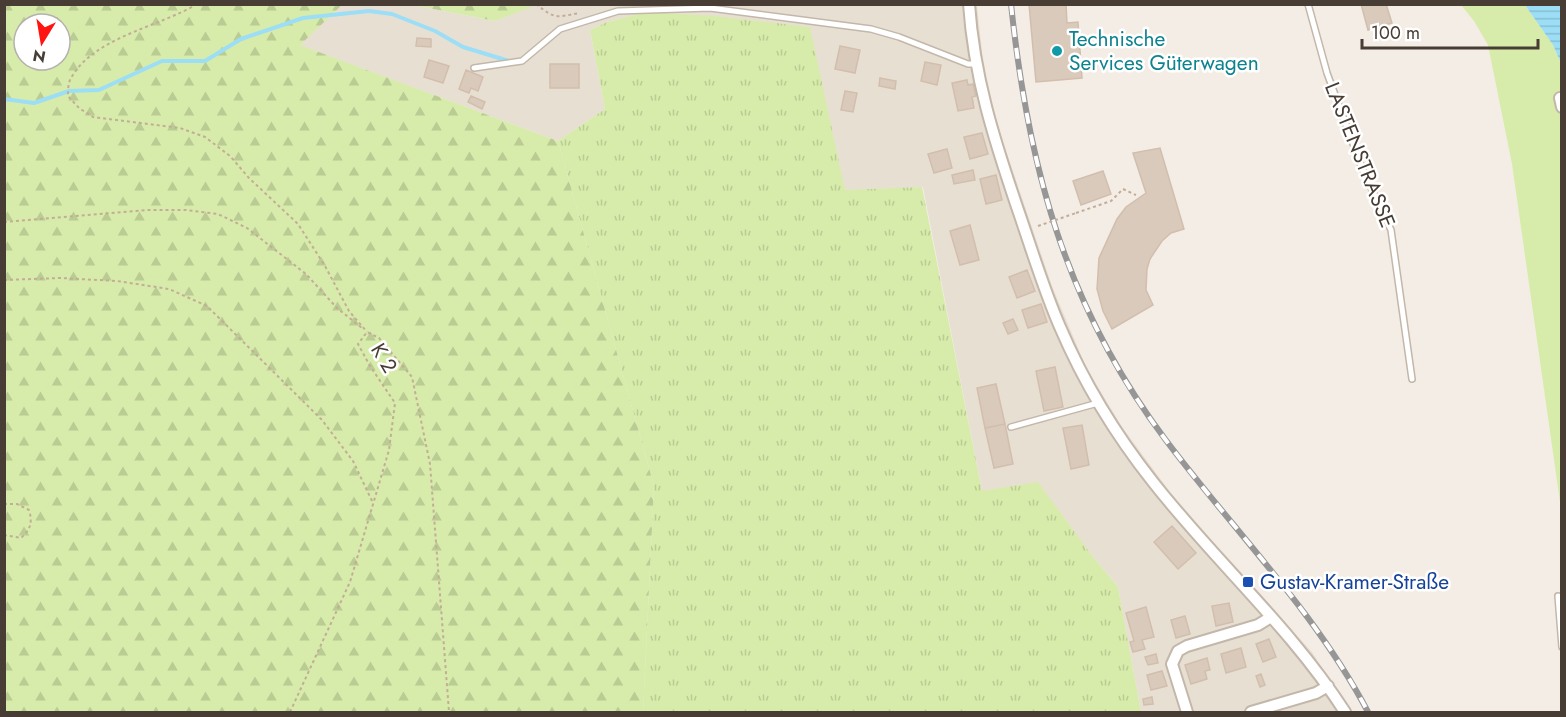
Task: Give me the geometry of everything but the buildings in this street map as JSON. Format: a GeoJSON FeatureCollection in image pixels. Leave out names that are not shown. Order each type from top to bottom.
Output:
{"type":"FeatureCollection","features":[{"type":"Feature","properties":{"kind":"street"},"geometry":{"type":"LineString","coordinates":[[969,4],[975,64],[996,146],[1046,292],[1066,340],[1098,403],[1128,450],[1154,484],[1271,617],[1328,686],[1344,712]]}},
{"type":"Feature","properties":{"kind":"street"},"geometry":{"type":"LineString","coordinates":[[1187,712],[1172,664],[1178,651],[1187,646],[1258,625],[1271,617]]}},
{"type":"Feature","properties":{"kind":"street"},"geometry":{"type":"LineString","coordinates":[[1251,712],[1316,693],[1328,686]]}},
{"type":"Feature","properties":{"kind":"lane","name":"LASTENSTRASSE"},"geometry":{"type":"LineString","coordinates":[[1308,4],[1335,94],[1362,168],[1391,230],[1412,378]]}},
{"type":"Feature","properties":{"kind":"lane"},"geometry":{"type":"LineString","coordinates":[[474,68],[522,61],[560,29],[618,11],[710,8],[870,29],[899,37],[968,64],[975,64]]}},
{"type":"Feature","properties":{"kind":"lane"},"geometry":{"type":"LineString","coordinates":[[1011,428],[1098,403]]}},
{"type":"Feature","properties":{"kind":"lane"},"geometry":{"type":"LineString","coordinates":[[1558,596],[1562,647]]}},
{"type":"Feature","properties":{"kind":"path"},"geometry":{"type":"LineString","coordinates":[[197,4],[180,15],[120,38],[81,63],[69,81],[68,96],[79,108],[93,117],[180,128],[205,137],[230,156],[249,178],[298,224],[350,310],[367,332]]}},
{"type":"Feature","properties":{"kind":"path"},"geometry":{"type":"LineString","coordinates":[[536,4],[549,15],[567,16],[585,12],[594,18]]}},
{"type":"Feature","properties":{"kind":"path"},"geometry":{"type":"LineString","coordinates":[[1038,226],[1111,201],[1123,189],[1136,195]]}},
{"type":"Feature","properties":{"kind":"path"},"geometry":{"type":"LineString","coordinates":[[4,222],[147,210],[186,210],[219,214],[247,228],[306,274],[337,308],[367,332]]}},
{"type":"Feature","properties":{"kind":"path"},"geometry":{"type":"LineString","coordinates":[[4,280],[60,278],[117,281],[169,289],[207,306],[321,420],[353,461],[373,503]]}},
{"type":"Feature","properties":{"kind":"path","name":"K 2"},"geometry":{"type":"LineString","coordinates":[[290,712],[350,582],[389,450],[395,403],[358,344],[367,332],[380,338],[412,377],[430,464],[449,712]]}},
{"type":"Feature","properties":{"kind":"path"},"geometry":{"type":"LineString","coordinates":[[4,504],[17,504],[29,510],[32,519],[29,531],[21,538],[4,535]]}},
{"type":"Feature","properties":{"kind":"shaded area"},"geometry":{"type":"Polygon","coordinates":[[[536,4],[977,5],[985,79],[1002,139],[1052,286],[1086,367],[1122,427],[1170,492],[1234,567],[1312,652],[1351,712],[1141,712],[1118,587],[1090,553],[982,491],[923,187],[845,191],[809,27],[646,12],[607,22],[590,30],[605,109],[558,141],[299,45],[342,5],[413,5],[495,21],[536,4]]]}},
{"type":"Feature","properties":{"kind":"green space"},"geometry":{"type":"Polygon","coordinates":[[[4,5],[342,5],[300,45],[558,141],[654,486],[643,712],[5,712],[4,5]]]}},
{"type":"Feature","properties":{"kind":"green space"},"geometry":{"type":"Polygon","coordinates":[[[413,5],[536,5],[495,21],[413,5]]]}},
{"type":"Feature","properties":{"kind":"green space"},"geometry":{"type":"Polygon","coordinates":[[[1461,5],[1525,5],[1553,45],[1561,63],[1561,509],[1512,164],[1488,45],[1474,21],[1461,5]]]}},
{"type":"Feature","properties":{"kind":"green space"},"geometry":{"type":"Polygon","coordinates":[[[646,12],[715,16],[810,27],[845,190],[922,187],[982,491],[1038,482],[1118,587],[1141,712],[643,712],[654,486],[558,141],[605,109],[590,30],[607,22],[646,12]]]}},
{"type":"Feature","properties":{"kind":"water"},"geometry":{"type":"Polygon","coordinates":[[[1525,5],[1561,5],[1561,63],[1553,45],[1525,5]]]}},
{"type":"Feature","properties":{"kind":"waterway"},"geometry":{"type":"LineString","coordinates":[[4,99],[34,103],[69,91],[99,90],[162,61],[205,61],[241,39],[303,18],[369,11],[392,14],[435,31],[463,47],[509,61]]}},
{"type":"Feature","properties":{"kind":"railway"},"geometry":{"type":"LineString","coordinates":[[1011,4],[1018,64],[1041,178],[1057,233],[1077,286],[1102,338],[1131,389],[1165,439],[1298,605],[1347,675],[1368,712]]}},
{"type":"Feature","properties":{"kind":"place","name":"Technische Services Güterwagen"},"geometry":{"type":"Point","coordinates":[1057,51]}},
{"type":"Feature","properties":{"kind":"place","name":"Gustav-Kramer-Straße"},"geometry":{"type":"Point","coordinates":[1248,582]}}]}
